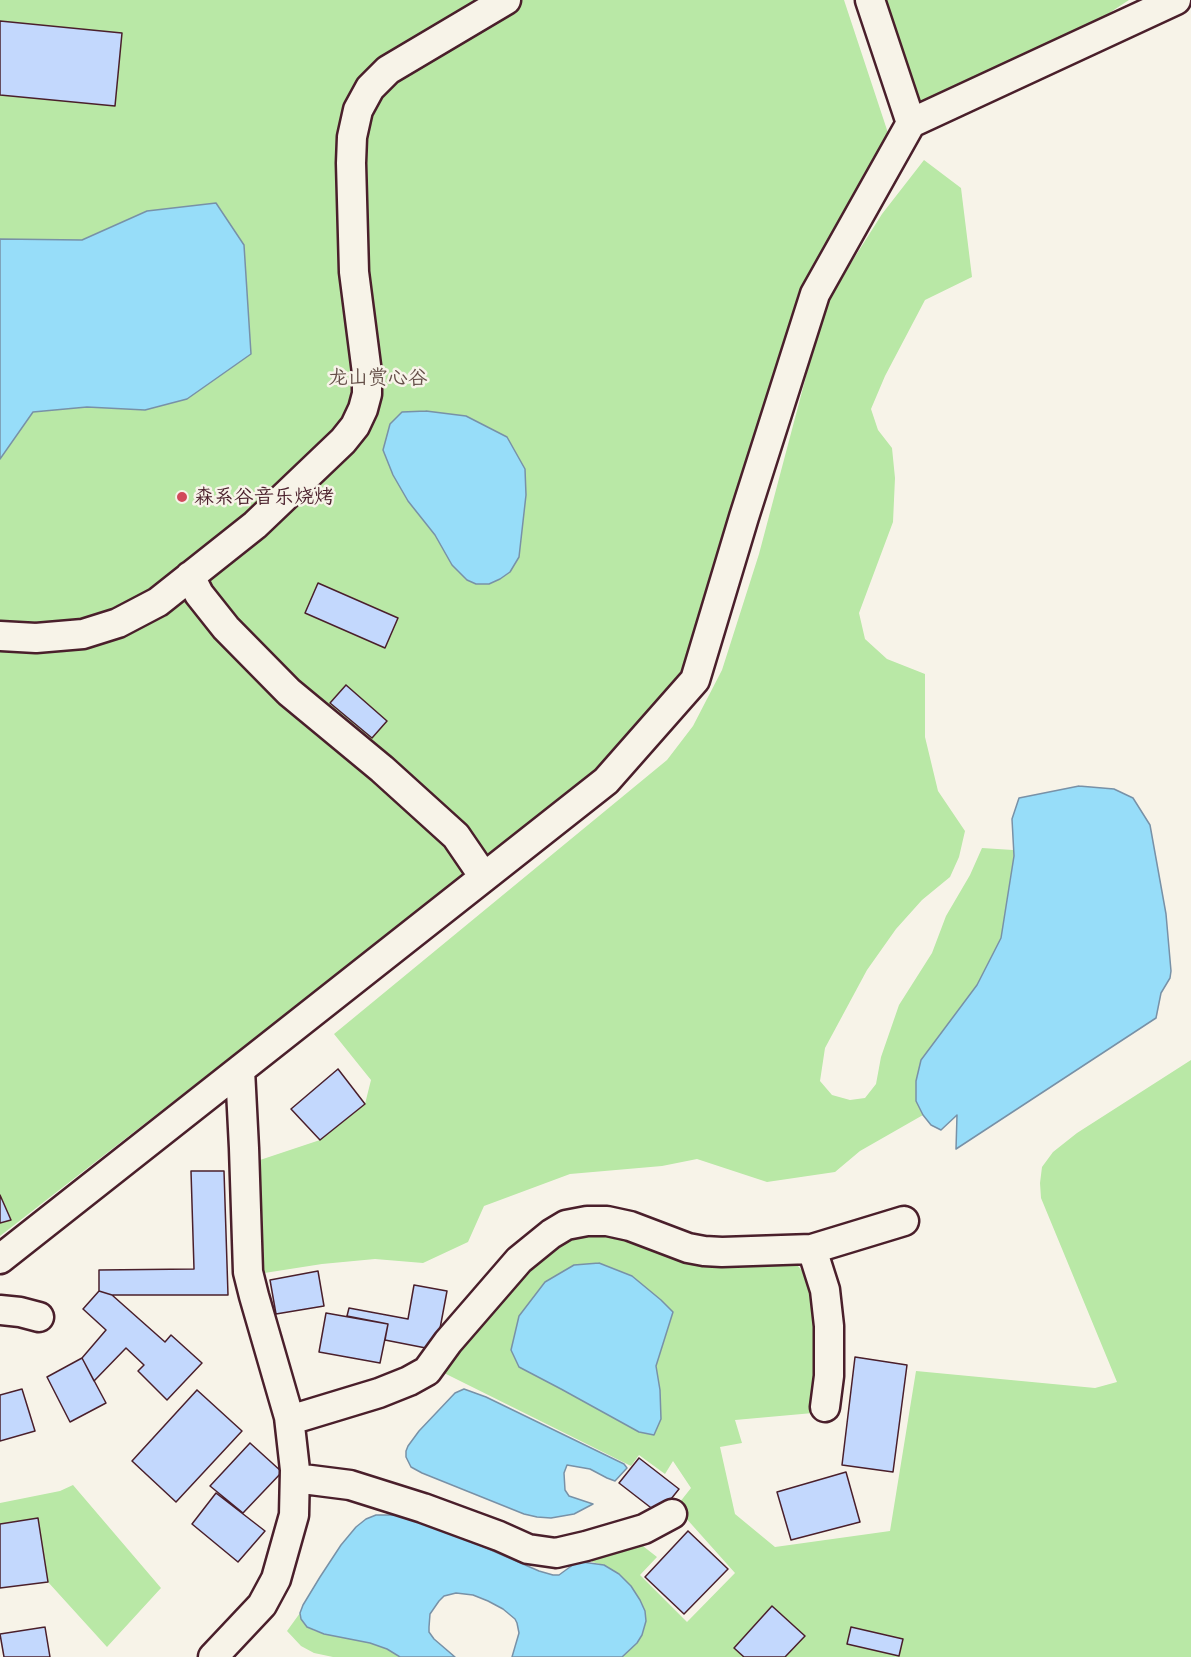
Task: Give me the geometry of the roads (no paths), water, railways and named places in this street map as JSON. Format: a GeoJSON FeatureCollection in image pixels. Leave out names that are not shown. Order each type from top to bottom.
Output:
{"type":"FeatureCollection","features":[{"type":"Feature","properties":{"kind":"street"},"geometry":{"type":"LineString","coordinates":[[0,636],[36,638],[83,634],[118,623],[158,602],[255,525],[343,441],[355,426],[367,394],[368,373],[354,272],[351,163],[352,137],[358,110],[369,88],[388,70],[506,0]]}},
{"type":"Feature","properties":{"kind":"street"},"geometry":{"type":"LineString","coordinates":[[870,0],[911,123]]}},
{"type":"Feature","properties":{"kind":"street"},"geometry":{"type":"LineString","coordinates":[[0,1259],[606,781],[695,680],[814,294],[911,123],[1176,0]]}},
{"type":"Feature","properties":{"kind":"street"},"geometry":{"type":"LineString","coordinates":[[190,576],[199,594],[226,628],[289,692],[456,836],[484,877]]}},
{"type":"Feature","properties":{"kind":"street"},"geometry":{"type":"LineString","coordinates":[[213,1657],[262,1605],[276,1579],[294,1515],[295,1478],[290,1420],[248,1272],[240,1070]]}},
{"type":"Feature","properties":{"kind":"street"},"geometry":{"type":"LineString","coordinates":[[290,1420],[379,1393],[409,1382],[427,1371],[448,1342],[519,1260],[566,1225],[587,1221],[607,1221],[630,1226],[688,1248],[704,1251],[812,1249],[904,1221]]}},
{"type":"Feature","properties":{"kind":"street"},"geometry":{"type":"LineString","coordinates":[[812,1249],[825,1290],[829,1326],[829,1376],[825,1407]]}},
{"type":"Feature","properties":{"kind":"street"},"geometry":{"type":"LineString","coordinates":[[0,1310],[39,1317]]}},
{"type":"Feature","properties":{"kind":"street"},"geometry":{"type":"LineString","coordinates":[[295,1478],[350,1485],[423,1508],[500,1536],[528,1549],[556,1553],[644,1529],[672,1514]]}},
{"type":"Feature","properties":{"kind":"water"},"geometry":{"type":"Polygon","coordinates":[[[216,203],[244,245],[251,354],[187,399],[145,410],[87,407],[33,412],[0,459],[0,239],[82,240],[147,211],[216,203]]]}},
{"type":"Feature","properties":{"kind":"water"},"geometry":{"type":"Polygon","coordinates":[[[426,411],[466,416],[507,437],[525,469],[526,495],[519,557],[510,572],[489,584],[476,584],[467,580],[452,565],[435,535],[408,501],[393,475],[383,450],[390,424],[402,412],[426,411]]]}},
{"type":"Feature","properties":{"kind":"water"},"geometry":{"type":"Polygon","coordinates":[[[1079,786],[1114,789],[1133,798],[1150,825],[1166,914],[1170,978],[1161,993],[1156,1018],[956,1149],[957,1115],[941,1130],[931,1125],[916,1101],[916,1081],[921,1060],[977,985],[1001,938],[1014,856],[1012,819],[1019,798],[1079,786]]]}},
{"type":"Feature","properties":{"kind":"water"},"geometry":{"type":"Polygon","coordinates":[[[599,1263],[632,1276],[673,1312],[656,1366],[661,1419],[654,1435],[639,1432],[519,1367],[511,1350],[519,1316],[545,1282],[574,1265],[599,1263]]]}},
{"type":"Feature","properties":{"kind":"water"},"geometry":{"type":"Polygon","coordinates":[[[464,1389],[486,1397],[624,1464],[627,1468],[615,1481],[590,1469],[567,1465],[564,1473],[565,1490],[569,1496],[593,1504],[574,1514],[551,1518],[524,1514],[411,1467],[406,1457],[408,1446],[455,1393],[464,1389]]]}},
{"type":"Feature","properties":{"kind":"water"},"geometry":{"type":"Polygon","coordinates":[[[376,1515],[395,1515],[445,1530],[553,1575],[559,1575],[574,1564],[582,1562],[604,1565],[619,1574],[640,1600],[646,1621],[642,1635],[622,1657],[512,1657],[519,1633],[515,1619],[488,1601],[473,1595],[456,1593],[444,1596],[439,1601],[430,1614],[429,1627],[429,1632],[434,1639],[455,1657],[400,1657],[370,1643],[324,1634],[307,1627],[300,1613],[320,1577],[356,1527],[376,1515]]]}},
{"type":"Feature","properties":{"kind":"place","name":"森系谷音乐烧烤"},"geometry":{"type":"Point","coordinates":[182,497]}},
{"type":"Feature","properties":{"kind":"park label","name":"龙山赏心谷"},"geometry":{"type":"Point","coordinates":[378,378]}}]}
